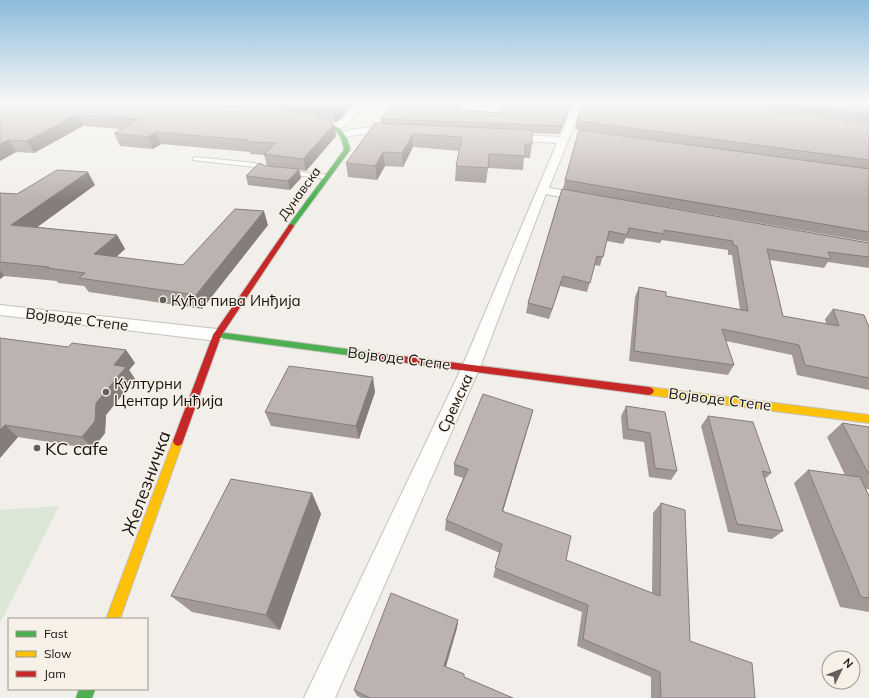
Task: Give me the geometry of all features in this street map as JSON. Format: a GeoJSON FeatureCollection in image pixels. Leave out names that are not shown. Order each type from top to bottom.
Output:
{"type":"FeatureCollection","features":[{"type":"Feature","properties":{"kind":"main road","name":"Дунавска"},"geometry":{"type":"LineString","coordinates":[[217,335],[276,246],[347,150],[348,144],[345,136]]}},
{"type":"Feature","properties":{"kind":"main road","name":"Војводе Степе"},"geometry":{"type":"LineString","coordinates":[[217,335],[869,419]]}},
{"type":"Feature","properties":{"kind":"main road","name":"Железничка"},"geometry":{"type":"LineString","coordinates":[[113,618],[217,335]]}},
{"type":"Feature","properties":{"kind":"street"},"geometry":{"type":"LineString","coordinates":[[501,137],[549,136]]}},
{"type":"Feature","properties":{"kind":"street","name":"Сремска"},"geometry":{"type":"LineString","coordinates":[[319,698],[471,367],[542,190],[568,136]]}},
{"type":"Feature","properties":{"kind":"street"},"geometry":{"type":"LineString","coordinates":[[542,190],[596,200]]}},
{"type":"Feature","properties":{"kind":"street","name":"Војводе Степе"},"geometry":{"type":"LineString","coordinates":[[0,310],[217,335]]}},
{"type":"Feature","properties":{"kind":"lane"},"geometry":{"type":"LineString","coordinates":[[195,159],[255,165],[268,171],[275,172]]}},
{"type":"Feature","properties":{"kind":"lane"},"geometry":{"type":"LineString","coordinates":[[282,173],[327,176]]}},
{"type":"Feature","properties":{"kind":"green space"},"geometry":{"type":"Polygon","coordinates":[[[59,506],[0,623],[0,510],[59,506]]]}},
{"type":"Feature","properties":{"kind":"building"},"geometry":{"type":"Polygon","coordinates":[[[0,136],[37,136],[27,141],[9,140],[0,144],[0,136]]]}},
{"type":"Feature","properties":{"kind":"building"},"geometry":{"type":"Polygon","coordinates":[[[136,136],[150,136],[148,137],[136,136]]]}},
{"type":"Feature","properties":{"kind":"building"},"geometry":{"type":"Polygon","coordinates":[[[197,136],[324,136],[303,159],[264,154],[276,143],[247,142],[248,140],[197,136]]]}},
{"type":"Feature","properties":{"kind":"building"},"geometry":{"type":"Polygon","coordinates":[[[366,136],[412,136],[402,153],[383,152],[375,166],[346,163],[366,136]]]}},
{"type":"Feature","properties":{"kind":"building"},"geometry":{"type":"Polygon","coordinates":[[[439,136],[532,136],[532,144],[525,144],[525,156],[489,154],[488,168],[456,166],[462,137],[439,136]]]}},
{"type":"Feature","properties":{"kind":"building"},"geometry":{"type":"Polygon","coordinates":[[[577,136],[620,136],[869,169],[869,232],[565,180],[577,136]]]}},
{"type":"Feature","properties":{"kind":"building"},"geometry":{"type":"Polygon","coordinates":[[[686,136],[869,136],[869,160],[686,136]]]}},
{"type":"Feature","properties":{"kind":"building"},"geometry":{"type":"Polygon","coordinates":[[[259,163],[266,166],[299,169],[288,181],[246,176],[259,163]]]}},
{"type":"Feature","properties":{"kind":"building"},"geometry":{"type":"Polygon","coordinates":[[[57,170],[88,172],[11,225],[117,235],[94,254],[183,265],[235,209],[264,211],[196,295],[79,278],[85,273],[47,268],[49,267],[0,262],[0,193],[17,194],[57,170]]]}},
{"type":"Feature","properties":{"kind":"building"},"geometry":{"type":"Polygon","coordinates":[[[562,189],[869,243],[869,257],[828,252],[831,259],[767,249],[783,316],[839,326],[833,309],[864,315],[869,327],[869,378],[805,365],[799,345],[722,329],[734,365],[634,351],[639,287],[666,292],[666,296],[748,311],[737,246],[733,245],[733,241],[664,230],[664,234],[629,228],[627,235],[609,231],[603,257],[597,256],[590,283],[563,276],[552,309],[528,303],[562,189]]]}},
{"type":"Feature","properties":{"kind":"building"},"geometry":{"type":"Polygon","coordinates":[[[0,338],[68,347],[72,343],[126,350],[114,365],[126,367],[96,403],[95,421],[82,437],[5,425],[0,430],[0,338]]]}},
{"type":"Feature","properties":{"kind":"building"},"geometry":{"type":"Polygon","coordinates":[[[289,366],[373,377],[356,426],[265,412],[289,366]]]}},
{"type":"Feature","properties":{"kind":"building"},"geometry":{"type":"Polygon","coordinates":[[[483,394],[533,410],[502,511],[571,536],[566,560],[660,596],[661,503],[685,510],[690,641],[752,663],[755,698],[661,698],[660,672],[583,639],[588,605],[495,568],[502,544],[446,520],[468,469],[454,464],[483,394]]]}},
{"type":"Feature","properties":{"kind":"building"},"geometry":{"type":"Polygon","coordinates":[[[626,406],[665,412],[677,471],[655,468],[650,433],[628,429],[626,406]]]}},
{"type":"Feature","properties":{"kind":"building"},"geometry":{"type":"Polygon","coordinates":[[[708,416],[753,422],[771,473],[762,471],[783,531],[737,524],[708,416]]]}},
{"type":"Feature","properties":{"kind":"building"},"geometry":{"type":"Polygon","coordinates":[[[842,423],[869,427],[869,473],[868,473],[842,423]]]}},
{"type":"Feature","properties":{"kind":"building"},"geometry":{"type":"Polygon","coordinates":[[[808,470],[860,477],[869,496],[869,598],[861,597],[808,470]]]}},
{"type":"Feature","properties":{"kind":"building"},"geometry":{"type":"Polygon","coordinates":[[[231,479],[312,493],[266,615],[171,596],[231,479]]]}},
{"type":"Feature","properties":{"kind":"building"},"geometry":{"type":"Polygon","coordinates":[[[391,593],[458,620],[444,666],[464,674],[464,677],[513,698],[370,698],[354,690],[391,593]]]}},
{"type":"Feature","properties":{"kind":"traffic: fast"},"geometry":{"type":"LineString","coordinates":[[291,226],[347,150],[343,136]]}},
{"type":"Feature","properties":{"kind":"traffic: fast"},"geometry":{"type":"LineString","coordinates":[[217,335],[377,356]]}},
{"type":"Feature","properties":{"kind":"traffic: fast"},"geometry":{"type":"LineString","coordinates":[[84,698],[87,690]]}},
{"type":"Feature","properties":{"kind":"traffic: slow"},"geometry":{"type":"LineString","coordinates":[[649,391],[869,419]]}},
{"type":"Feature","properties":{"kind":"traffic: slow"},"geometry":{"type":"LineString","coordinates":[[113,618],[178,441]]}},
{"type":"Feature","properties":{"kind":"traffic: jam"},"geometry":{"type":"LineString","coordinates":[[178,441],[217,335],[291,226]]}},
{"type":"Feature","properties":{"kind":"traffic: jam"},"geometry":{"type":"LineString","coordinates":[[377,356],[649,391]]}},
{"type":"Feature","properties":{"kind":"place","name":"Кућа пива Инђија"},"geometry":{"type":"Point","coordinates":[163,300]}},
{"type":"Feature","properties":{"kind":"place","name":"Културни Центар Инђија"},"geometry":{"type":"Point","coordinates":[106,392]}},
{"type":"Feature","properties":{"kind":"place","name":"KC cafe"},"geometry":{"type":"Point","coordinates":[37,448]}}]}
